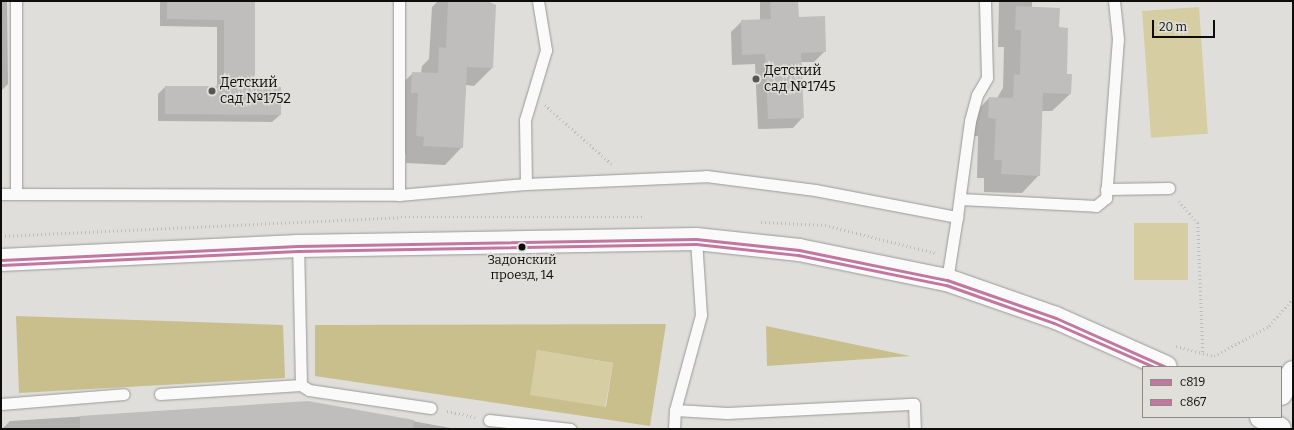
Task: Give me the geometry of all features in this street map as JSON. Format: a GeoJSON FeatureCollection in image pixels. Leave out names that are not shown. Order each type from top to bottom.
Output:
{"type":"FeatureCollection","features":[{"type":"Feature","properties":{"kind":"street"},"geometry":{"type":"LineString","coordinates":[[1,260],[298,246],[696,240],[799,250],[947,280],[1056,318],[1164,366]]}},
{"type":"Feature","properties":{"kind":"street"},"geometry":{"type":"LineString","coordinates":[[1282,392],[1293,372]]}},
{"type":"Feature","properties":{"kind":"lane"},"geometry":{"type":"LineString","coordinates":[[16,1],[16,193]]}},
{"type":"Feature","properties":{"kind":"lane"},"geometry":{"type":"LineString","coordinates":[[399,1],[399,195]]}},
{"type":"Feature","properties":{"kind":"lane"},"geometry":{"type":"LineString","coordinates":[[526,184],[525,120],[546,50],[538,1]]}},
{"type":"Feature","properties":{"kind":"lane"},"geometry":{"type":"LineString","coordinates":[[947,280],[960,199],[970,121],[977,95],[987,78],[985,1]]}},
{"type":"Feature","properties":{"kind":"lane"},"geometry":{"type":"LineString","coordinates":[[960,199],[1096,206],[1106,198],[1118,39],[1114,1]]}},
{"type":"Feature","properties":{"kind":"lane"},"geometry":{"type":"LineString","coordinates":[[1,194],[399,195],[526,184],[706,176],[815,190],[957,217]]}},
{"type":"Feature","properties":{"kind":"lane"},"geometry":{"type":"LineString","coordinates":[[1106,189],[1169,188]]}},
{"type":"Feature","properties":{"kind":"lane"},"geometry":{"type":"LineString","coordinates":[[674,429],[676,410],[701,315],[696,240]]}},
{"type":"Feature","properties":{"kind":"lane"},"geometry":{"type":"LineString","coordinates":[[298,246],[301,385]]}},
{"type":"Feature","properties":{"kind":"lane"},"geometry":{"type":"LineString","coordinates":[[160,394],[301,385],[309,390],[431,408]]}},
{"type":"Feature","properties":{"kind":"lane"},"geometry":{"type":"LineString","coordinates":[[1,404],[124,394]]}},
{"type":"Feature","properties":{"kind":"lane"},"geometry":{"type":"LineString","coordinates":[[676,410],[727,413],[914,404],[915,429]]}},
{"type":"Feature","properties":{"kind":"lane"},"geometry":{"type":"LineString","coordinates":[[489,420],[571,429]]}},
{"type":"Feature","properties":{"kind":"path"},"geometry":{"type":"LineString","coordinates":[[533,94],[630,179]]}},
{"type":"Feature","properties":{"kind":"path"},"geometry":{"type":"LineString","coordinates":[[1169,188],[1198,223],[1203,355]]}},
{"type":"Feature","properties":{"kind":"path"},"geometry":{"type":"LineString","coordinates":[[431,408],[489,420]]}},
{"type":"Feature","properties":{"kind":"shaded area"},"geometry":{"type":"Polygon","coordinates":[[[1199,7],[1208,134],[1151,138],[1142,11],[1199,7]]]}},
{"type":"Feature","properties":{"kind":"shaded area"},"geometry":{"type":"Polygon","coordinates":[[[1134,223],[1188,223],[1188,280],[1134,280],[1134,223]]]}},
{"type":"Feature","properties":{"kind":"shaded area"},"geometry":{"type":"Polygon","coordinates":[[[16,316],[283,325],[285,378],[19,393],[16,316]]]}},
{"type":"Feature","properties":{"kind":"shaded area"},"geometry":{"type":"Polygon","coordinates":[[[666,324],[650,426],[315,376],[315,325],[666,324]],[[537,350],[530,395],[606,407],[613,363],[537,350]]]}},
{"type":"Feature","properties":{"kind":"shaded area"},"geometry":{"type":"Polygon","coordinates":[[[766,326],[910,356],[767,366],[766,326]]]}},
{"type":"Feature","properties":{"kind":"shaded area"},"geometry":{"type":"Polygon","coordinates":[[[537,350],[613,363],[605,409],[529,395],[537,350]]]}},
{"type":"Feature","properties":{"kind":"building"},"geometry":{"type":"Polygon","coordinates":[[[167,1],[255,1],[255,86],[281,87],[281,115],[165,114],[165,86],[224,86],[224,20],[167,19],[167,1]]]}},
{"type":"Feature","properties":{"kind":"building"},"geometry":{"type":"Polygon","coordinates":[[[448,1],[487,1],[496,5],[493,68],[467,67],[463,148],[423,146],[424,137],[416,136],[418,93],[411,93],[412,72],[438,73],[439,47],[446,48],[448,1]]]}},
{"type":"Feature","properties":{"kind":"building"},"geometry":{"type":"Polygon","coordinates":[[[770,1],[798,1],[799,17],[825,16],[826,52],[801,53],[804,118],[768,119],[765,54],[742,55],[741,20],[771,19],[770,1]]]}},
{"type":"Feature","properties":{"kind":"building"},"geometry":{"type":"Polygon","coordinates":[[[1016,6],[1060,8],[1059,27],[1068,28],[1067,74],[1072,74],[1071,94],[1043,93],[1040,176],[1001,174],[1002,160],[994,160],[996,119],[988,118],[989,97],[1013,98],[1014,74],[1020,75],[1021,30],[1015,30],[1016,6]]]}},
{"type":"Feature","properties":{"kind":"building"},"geometry":{"type":"Polygon","coordinates":[[[308,401],[414,420],[413,429],[80,429],[80,416],[308,401]]]}},
{"type":"Feature","properties":{"kind":"transit line","name":"с819"},"geometry":{"type":"LineString","coordinates":[[1,260],[298,246],[696,239],[799,250],[947,280],[1056,318],[1164,366]]}},
{"type":"Feature","properties":{"kind":"transit line","name":"с867"},"geometry":{"type":"LineString","coordinates":[[1,265],[298,251],[696,244],[798,255],[946,285],[1054,323],[1152,366]]}},
{"type":"Feature","properties":{"kind":"place","name":"Детский сад №1745"},"geometry":{"type":"Point","coordinates":[756,79]}},
{"type":"Feature","properties":{"kind":"place","name":"Детский сад №1752"},"geometry":{"type":"Point","coordinates":[212,91]}},
{"type":"Feature","properties":{"kind":"place","name":"Задонский проезд, 14"},"geometry":{"type":"Point","coordinates":[522,247]}}]}
